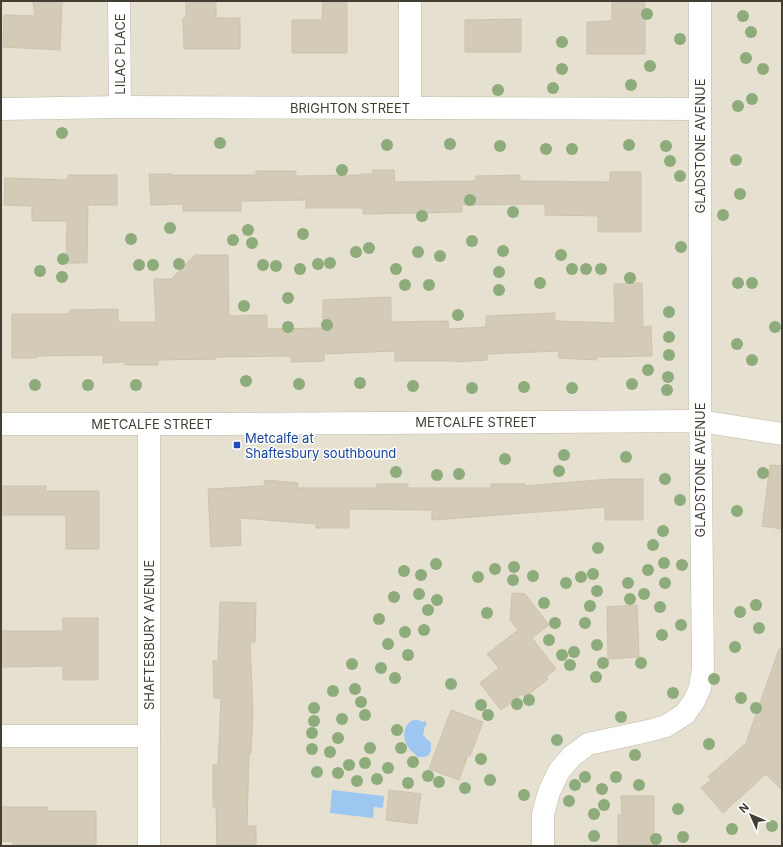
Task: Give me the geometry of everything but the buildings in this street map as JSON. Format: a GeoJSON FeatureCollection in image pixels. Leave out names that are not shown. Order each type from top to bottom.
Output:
{"type":"FeatureCollection","features":[{"type":"Feature","properties":{"kind":"street","name":"LILAC PLACE"},"geometry":{"type":"LineString","coordinates":[[120,1],[120,107]]}},
{"type":"Feature","properties":{"kind":"street"},"geometry":{"type":"LineString","coordinates":[[410,1],[410,108]]}},
{"type":"Feature","properties":{"kind":"street","name":"GLADSTONE AVENUE"},"geometry":{"type":"LineString","coordinates":[[543,846],[543,814],[549,792],[559,771],[572,756],[588,744],[648,731],[670,724],[685,714],[694,702],[700,688],[702,668],[700,421],[700,1]]}},
{"type":"Feature","properties":{"kind":"street","name":"BRIGHTON STREET"},"geometry":{"type":"LineString","coordinates":[[1,109],[120,107],[700,109]]}},
{"type":"Feature","properties":{"kind":"street","name":"METCALFE STREET"},"geometry":{"type":"LineString","coordinates":[[1,424],[700,421],[782,434]]}},
{"type":"Feature","properties":{"kind":"street","name":"SHAFTESBURY AVENUE"},"geometry":{"type":"LineString","coordinates":[[149,424],[149,846]]}},
{"type":"Feature","properties":{"kind":"street"},"geometry":{"type":"LineString","coordinates":[[1,736],[149,736]]}},
{"type":"Feature","properties":{"kind":"shaded area"},"geometry":{"type":"Polygon","coordinates":[[[1,1],[782,1],[782,846],[1,846],[1,1]]]}},
{"type":"Feature","properties":{"kind":"water"},"geometry":{"type":"Polygon","coordinates":[[[414,720],[422,722],[425,721],[427,725],[425,726],[423,735],[431,743],[431,750],[429,755],[425,757],[418,757],[410,749],[405,740],[405,728],[414,720]]]}},
{"type":"Feature","properties":{"kind":"water"},"geometry":{"type":"Polygon","coordinates":[[[332,790],[384,796],[383,808],[374,807],[373,818],[330,813],[332,790]]]}},
{"type":"Feature","properties":{"kind":"place","name":"Metcalfe at Shaftesbury southbound"},"geometry":{"type":"Point","coordinates":[237,445]}}]}
